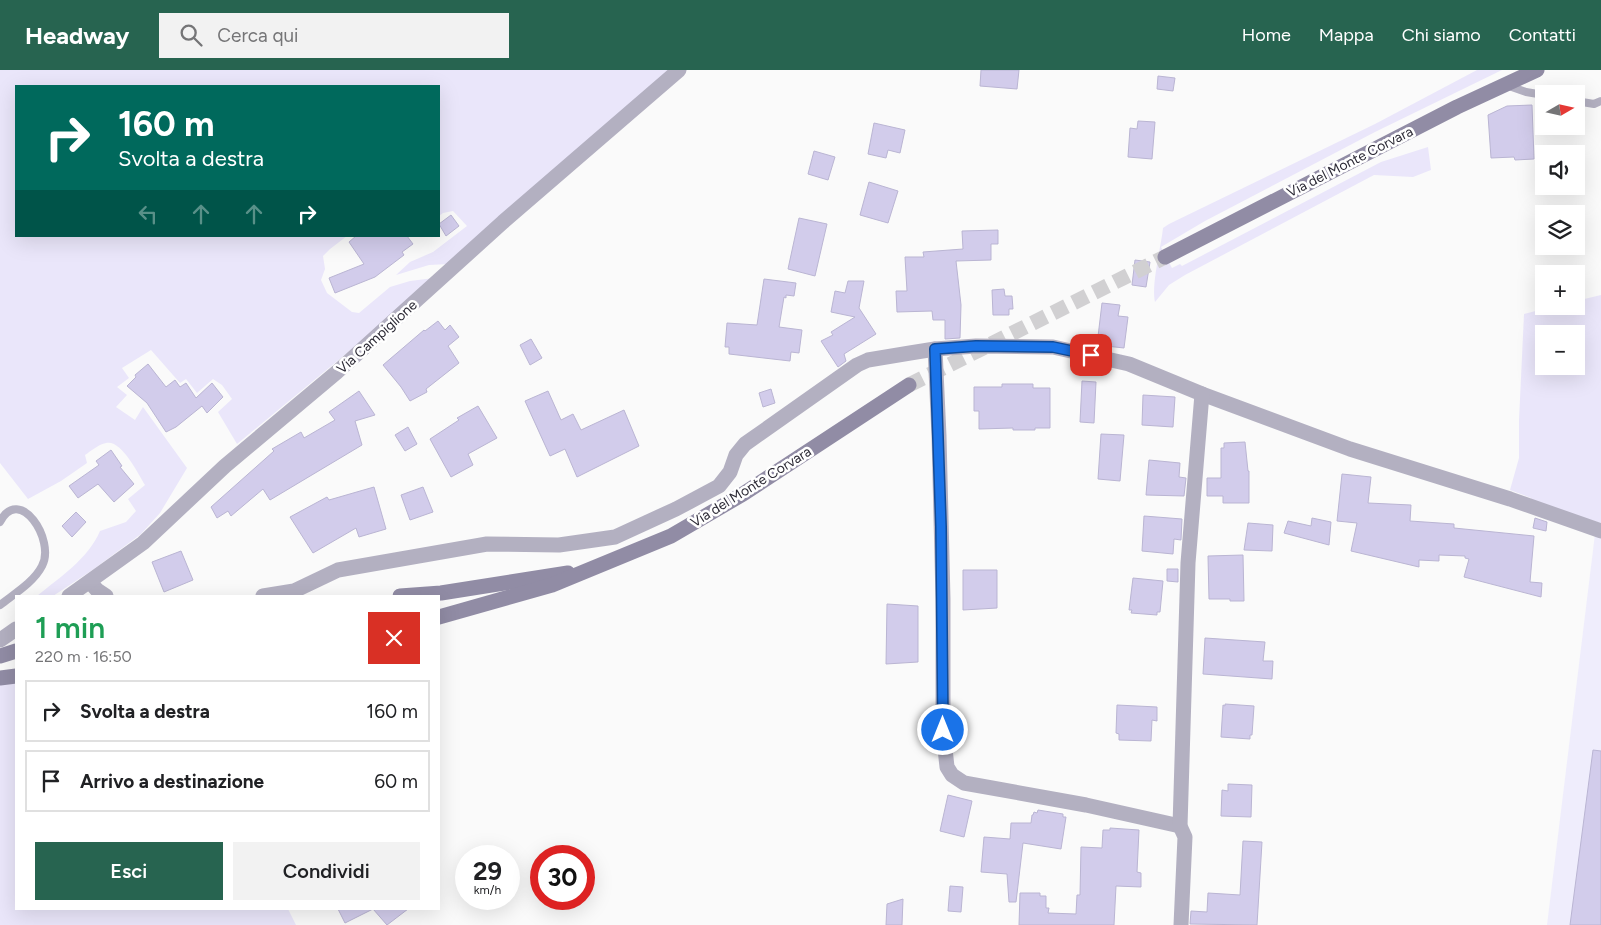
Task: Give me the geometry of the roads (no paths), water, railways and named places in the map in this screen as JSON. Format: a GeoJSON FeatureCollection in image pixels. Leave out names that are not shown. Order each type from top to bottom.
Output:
{"type":"FeatureCollection","features":[{"type":"Feature","properties":{"kind":"main road","name":"Via del Monte Corvara"},"geometry":{"type":"LineString","coordinates":[[1165,256],[1504,84],[1537,70]]}},
{"type":"Feature","properties":{"kind":"main road","name":"Via del Monte Corvara"},"geometry":{"type":"LineString","coordinates":[[440,617],[552,585],[671,536],[743,494],[909,385]]}},
{"type":"Feature","properties":{"kind":"main road","name":"Via del Monte Corvara"},"geometry":{"type":"LineString","coordinates":[[414,595],[441,593],[548,575],[584,571]]}},
{"type":"Feature","properties":{"kind":"main road"},"geometry":{"type":"LineString","coordinates":[[0,656],[15,651]]}},
{"type":"Feature","properties":{"kind":"main road"},"geometry":{"type":"LineString","coordinates":[[0,678],[15,676]]}},
{"type":"Feature","properties":{"kind":"street","name":"Via Campiglione"},"geometry":{"type":"LineString","coordinates":[[70,595],[143,543],[225,466],[338,372],[503,222],[679,70]]}},
{"type":"Feature","properties":{"kind":"street"},"geometry":{"type":"LineString","coordinates":[[268,595],[294,591],[338,570],[487,544],[559,545],[615,537],[676,509],[719,486],[730,472],[736,456],[745,444],[857,365],[868,360],[935,349],[976,346],[1053,347],[1129,364],[1202,394],[1350,449],[1510,499],[1601,531]]}},
{"type":"Feature","properties":{"kind":"street"},"geometry":{"type":"LineString","coordinates":[[935,349],[940,465],[943,730],[947,767],[952,775],[964,783],[1086,805],[1180,826]]}},
{"type":"Feature","properties":{"kind":"street"},"geometry":{"type":"LineString","coordinates":[[1181,925],[1185,837],[1180,826],[1188,563],[1202,394]]}},
{"type":"Feature","properties":{"kind":"street"},"geometry":{"type":"LineString","coordinates":[[90,582],[96,590],[104,595]]}},
{"type":"Feature","properties":{"kind":"street"},"geometry":{"type":"LineString","coordinates":[[0,640],[15,630]]}},
{"type":"Feature","properties":{"kind":"lane"},"geometry":{"type":"LineString","coordinates":[[1504,84],[1535,94]]}},
{"type":"Feature","properties":{"kind":"lane"},"geometry":{"type":"LineString","coordinates":[[1585,102],[1594,104],[1601,101]]}},
{"type":"Feature","properties":{"kind":"lane"},"geometry":{"type":"LineString","coordinates":[[0,522],[2,517],[10,512],[19,509],[26,512],[36,521],[44,540],[45,552],[42,568],[31,580],[0,605]]}},
{"type":"Feature","properties":{"kind":"tunnel"},"geometry":{"type":"LineString","coordinates":[[909,385],[1165,257]]}}]}
